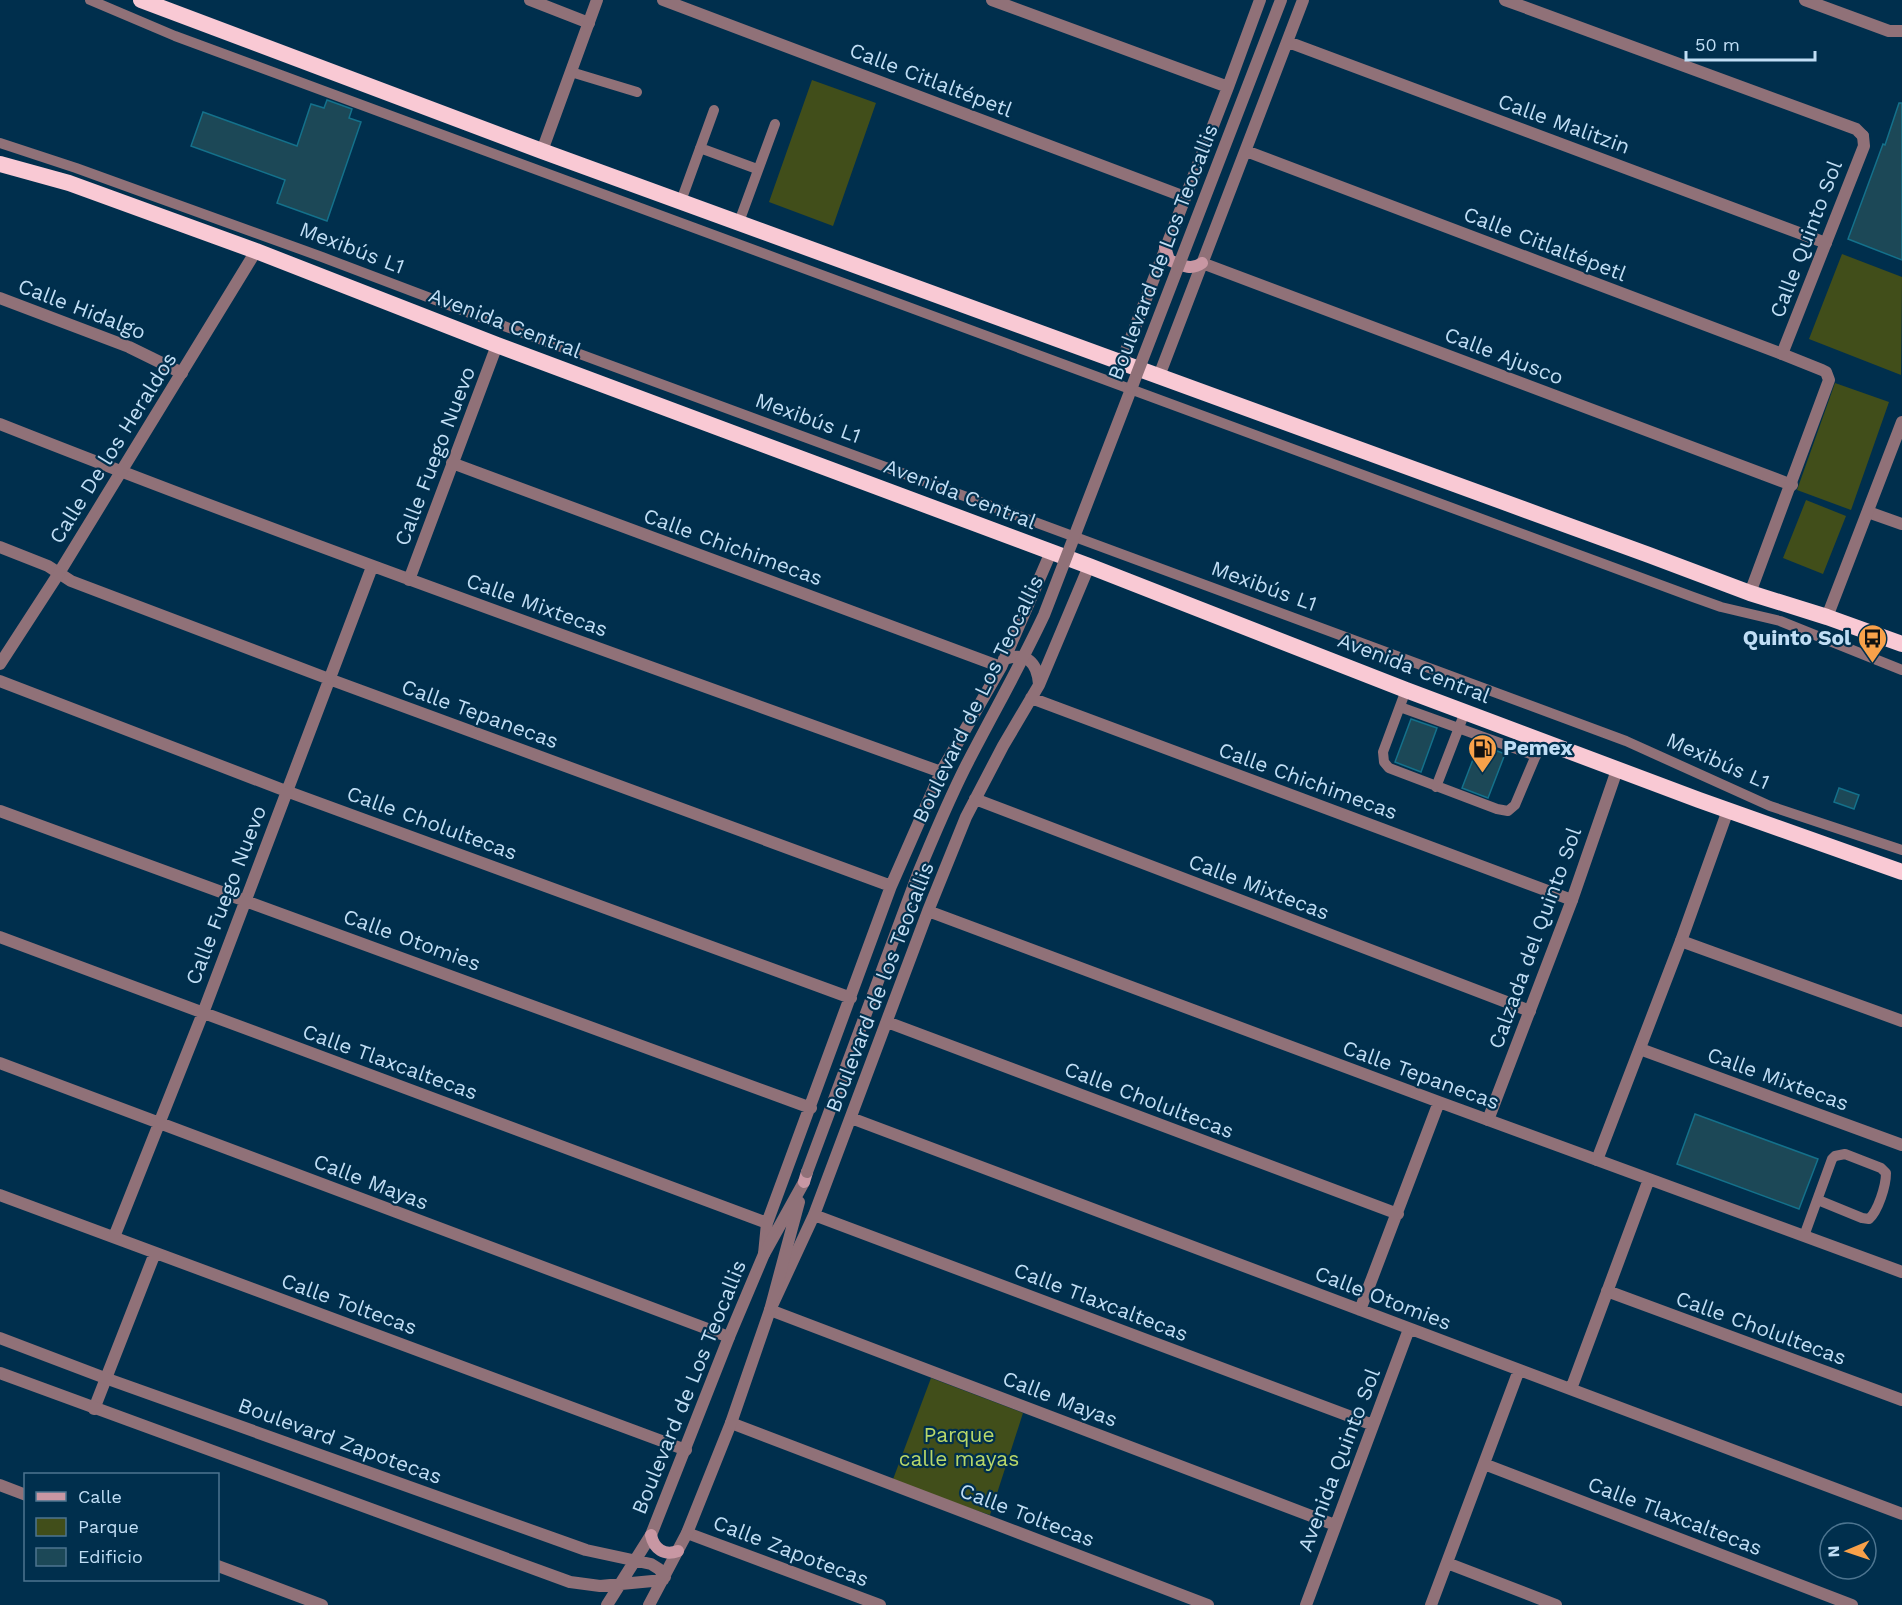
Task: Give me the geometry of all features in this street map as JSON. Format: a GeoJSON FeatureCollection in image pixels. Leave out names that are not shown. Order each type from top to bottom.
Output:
{"type":"FeatureCollection","features":[{"type":"Feature","properties":{"kind":"highway"},"geometry":{"type":"LineString","coordinates":[[141,0],[542,151],[1750,593],[1902,644]]}},
{"type":"Feature","properties":{"kind":"highway","name":"Avenida Central"},"geometry":{"type":"LineString","coordinates":[[0,164],[69,183],[256,251],[497,345],[1089,566],[1406,690],[1462,720],[1539,748],[1617,770],[1902,872]]}},
{"type":"Feature","properties":{"kind":"main road"},"geometry":{"type":"LineString","coordinates":[[1165,248],[1170,260],[1190,268],[1196,268],[1202,263]]}},
{"type":"Feature","properties":{"kind":"main road"},"geometry":{"type":"LineString","coordinates":[[651,1535],[654,1544],[662,1552],[669,1554],[678,1551]]}},
{"type":"Feature","properties":{"kind":"street"},"geometry":{"type":"LineString","coordinates":[[530,0],[589,23]]}},
{"type":"Feature","properties":{"kind":"street"},"geometry":{"type":"LineString","coordinates":[[542,151],[597,0]]}},
{"type":"Feature","properties":{"kind":"street","name":"Calle Citlaltépetl"},"geometry":{"type":"LineString","coordinates":[[663,0],[1185,197]]}},
{"type":"Feature","properties":{"kind":"street"},"geometry":{"type":"LineString","coordinates":[[992,0],[1228,87]]}},
{"type":"Feature","properties":{"kind":"street","name":"Boulevard de Los Teocallis"},"geometry":{"type":"LineString","coordinates":[[1122,362],[1260,0]]}},
{"type":"Feature","properties":{"kind":"street","name":"Boulevard de Los Teocallis"},"geometry":{"type":"LineString","coordinates":[[649,1605],[687,1533],[731,1423],[770,1310],[806,1177],[928,851],[970,758],[1020,666],[1044,615],[1281,0]]}},
{"type":"Feature","properties":{"kind":"street","name":"Boulevard de Los Teocallis"},"geometry":{"type":"LineString","coordinates":[[1159,376],[1303,0]]}},
{"type":"Feature","properties":{"kind":"street","name":"Calle Quinto Sol"},"geometry":{"type":"LineString","coordinates":[[1505,0],[1856,129],[1863,136],[1864,146],[1782,354]]}},
{"type":"Feature","properties":{"kind":"street"},"geometry":{"type":"LineString","coordinates":[[1805,0],[1889,31],[1902,31]]}},
{"type":"Feature","properties":{"kind":"street","name":"Calle Malitzin"},"geometry":{"type":"LineString","coordinates":[[1288,42],[1827,243]]}},
{"type":"Feature","properties":{"kind":"street","name":"Calle Citlaltépetl"},"geometry":{"type":"LineString","coordinates":[[1246,151],[1822,370],[1828,376],[1828,387],[1792,485]]}},
{"type":"Feature","properties":{"kind":"street","name":"Calle De los Heraldos"},"geometry":{"type":"LineString","coordinates":[[0,664],[122,472],[256,251]]}},
{"type":"Feature","properties":{"kind":"street","name":"Calle Ajusco"},"geometry":{"type":"LineString","coordinates":[[1202,263],[1792,485]]}},
{"type":"Feature","properties":{"kind":"street","name":"Calle Hidalgo"},"geometry":{"type":"LineString","coordinates":[[0,298],[129,347],[182,373]]}},
{"type":"Feature","properties":{"kind":"street","name":"Calle Fuego Nuevo"},"geometry":{"type":"LineString","coordinates":[[409,580],[497,345]]}},
{"type":"Feature","properties":{"kind":"street"},"geometry":{"type":"LineString","coordinates":[[1827,617],[1902,422]]}},
{"type":"Feature","properties":{"kind":"street","name":"Calle Mixtecas"},"geometry":{"type":"LineString","coordinates":[[0,424],[372,567],[941,772]]}},
{"type":"Feature","properties":{"kind":"street","name":"Calle Chichimecas"},"geometry":{"type":"LineString","coordinates":[[452,463],[1003,663]]}},
{"type":"Feature","properties":{"kind":"street"},"geometry":{"type":"LineString","coordinates":[[1750,593],[1792,485]]}},
{"type":"Feature","properties":{"kind":"street"},"geometry":{"type":"LineString","coordinates":[[1868,512],[1902,524]]}},
{"type":"Feature","properties":{"kind":"street","name":"Calle Tepanecas"},"geometry":{"type":"LineString","coordinates":[[0,547],[48,566],[71,581],[329,680],[891,886]]}},
{"type":"Feature","properties":{"kind":"street","name":"Boulevard de los Teocallis"},"geometry":{"type":"LineString","coordinates":[[764,1254],[767,1223],[891,886],[941,772],[1003,663],[1051,552]]}},
{"type":"Feature","properties":{"kind":"street","name":"Boulevard de los Teocallis"},"geometry":{"type":"LineString","coordinates":[[770,1310],[814,1215],[928,911],[975,798],[1039,685],[1089,566]]}},
{"type":"Feature","properties":{"kind":"street","name":"Calle Fuego Nuevo"},"geometry":{"type":"LineString","coordinates":[[114,1237],[203,1013],[372,567]]}},
{"type":"Feature","properties":{"kind":"street","name":"Boulevard de los Teocallis"},"geometry":{"type":"LineString","coordinates":[[1003,663],[1021,657],[1031,661],[1038,670],[1039,685]]}},
{"type":"Feature","properties":{"kind":"street","name":"Calle Cholultecas"},"geometry":{"type":"LineString","coordinates":[[0,681],[286,791],[851,998]]}},
{"type":"Feature","properties":{"kind":"street","name":"Calle Chichimecas"},"geometry":{"type":"LineString","coordinates":[[1031,699],[1572,900]]}},
{"type":"Feature","properties":{"kind":"street","name":"Calzada del Quinto Sol"},"geometry":{"type":"LineString","coordinates":[[1488,1120],[1572,900],[1617,770]]}},
{"type":"Feature","properties":{"kind":"street","name":"Calle Mixtecas"},"geometry":{"type":"LineString","coordinates":[[975,798],[1530,1011]]}},
{"type":"Feature","properties":{"kind":"street","name":"Calle Otomies"},"geometry":{"type":"LineString","coordinates":[[0,810],[811,1108]]}},
{"type":"Feature","properties":{"kind":"street"},"geometry":{"type":"LineString","coordinates":[[1597,1160],[1681,941],[1728,810]]}},
{"type":"Feature","properties":{"kind":"street","name":"Calle Tepanecas"},"geometry":{"type":"LineString","coordinates":[[928,911],[1902,1272]]}},
{"type":"Feature","properties":{"kind":"street","name":"Calle Tlaxcaltecas"},"geometry":{"type":"LineString","coordinates":[[0,937],[767,1223]]}},
{"type":"Feature","properties":{"kind":"street"},"geometry":{"type":"LineString","coordinates":[[1681,941],[1902,1021]]}},
{"type":"Feature","properties":{"kind":"street","name":"Calle Cholultecas"},"geometry":{"type":"LineString","coordinates":[[887,1022],[1398,1214]]}},
{"type":"Feature","properties":{"kind":"street","name":"Calle Mixtecas"},"geometry":{"type":"LineString","coordinates":[[1640,1049],[1902,1145]]}},
{"type":"Feature","properties":{"kind":"street","name":"Calle Mayas"},"geometry":{"type":"LineString","coordinates":[[0,1063],[729,1336]]}},
{"type":"Feature","properties":{"kind":"street"},"geometry":{"type":"LineString","coordinates":[[1360,1310],[1439,1102]]}},
{"type":"Feature","properties":{"kind":"street","name":"Calle Otomies"},"geometry":{"type":"LineString","coordinates":[[851,1118],[1902,1514]]}},
{"type":"Feature","properties":{"kind":"street","name":"Boulevard de Los Teocallis"},"geometry":{"type":"LineString","coordinates":[[607,1605],[651,1535],[729,1336],[764,1254],[806,1177]]}},
{"type":"Feature","properties":{"kind":"street"},"geometry":{"type":"LineString","coordinates":[[1571,1389],[1649,1179]]}},
{"type":"Feature","properties":{"kind":"street","name":"Calle Toltecas"},"geometry":{"type":"LineString","coordinates":[[0,1195],[686,1450]]}},
{"type":"Feature","properties":{"kind":"street","name":"Calle Tlaxcaltecas"},"geometry":{"type":"LineString","coordinates":[[814,1215],[1373,1425]]}},
{"type":"Feature","properties":{"kind":"street"},"geometry":{"type":"LineString","coordinates":[[94,1409],[155,1253]]}},
{"type":"Feature","properties":{"kind":"street","name":"Calle Cholultecas"},"geometry":{"type":"LineString","coordinates":[[1607,1292],[1902,1400]]}},
{"type":"Feature","properties":{"kind":"street","name":"Calle Mayas"},"geometry":{"type":"LineString","coordinates":[[770,1310],[1335,1525]]}},
{"type":"Feature","properties":{"kind":"street","name":"Avenida Quinto Sol"},"geometry":{"type":"LineString","coordinates":[[1306,1605],[1409,1329]]}},
{"type":"Feature","properties":{"kind":"street","name":"Boulevard Zapotecas"},"geometry":{"type":"LineString","coordinates":[[0,1338],[105,1378],[586,1550],[651,1564],[659,1569],[664,1578]]}},
{"type":"Feature","properties":{"kind":"street"},"geometry":{"type":"LineString","coordinates":[[1431,1605],[1519,1370]]}},
{"type":"Feature","properties":{"kind":"street"},"geometry":{"type":"LineString","coordinates":[[0,1373],[570,1582],[600,1586],[664,1578]]}},
{"type":"Feature","properties":{"kind":"street","name":"Calle Toltecas"},"geometry":{"type":"LineString","coordinates":[[731,1423],[1208,1605]]}},
{"type":"Feature","properties":{"kind":"street","name":"Calle Tlaxcaltecas"},"geometry":{"type":"LineString","coordinates":[[1484,1464],[1852,1605]]}},
{"type":"Feature","properties":{"kind":"street"},"geometry":{"type":"LineString","coordinates":[[0,1485],[24,1494]]}},
{"type":"Feature","properties":{"kind":"street","name":"Calle Zapotecas"},"geometry":{"type":"LineString","coordinates":[[687,1533],[880,1605]]}},
{"type":"Feature","properties":{"kind":"street"},"geometry":{"type":"LineString","coordinates":[[1447,1563],[1556,1605]]}},
{"type":"Feature","properties":{"kind":"street"},"geometry":{"type":"LineString","coordinates":[[219,1566],[322,1605]]}},
{"type":"Feature","properties":{"kind":"lane"},"geometry":{"type":"LineString","coordinates":[[90,0],[186,40],[1682,593],[1721,607],[1780,621],[1902,669]]}},
{"type":"Feature","properties":{"kind":"lane"},"geometry":{"type":"LineString","coordinates":[[571,72],[637,92]]}},
{"type":"Feature","properties":{"kind":"lane"},"geometry":{"type":"LineString","coordinates":[[681,201],[714,110]]}},
{"type":"Feature","properties":{"kind":"lane"},"geometry":{"type":"LineString","coordinates":[[739,222],[775,124]]}},
{"type":"Feature","properties":{"kind":"lane","name":"Mexibús L1"},"geometry":{"type":"LineString","coordinates":[[0,143],[322,257],[1626,741],[1770,806],[1902,850]]}},
{"type":"Feature","properties":{"kind":"lane"},"geometry":{"type":"LineString","coordinates":[[700,148],[757,169]]}},
{"type":"Feature","properties":{"kind":"lane"},"geometry":{"type":"LineString","coordinates":[[1406,690],[1383,752],[1384,762],[1389,768],[1436,787],[1508,811],[1515,805],[1539,748]]}},
{"type":"Feature","properties":{"kind":"lane"},"geometry":{"type":"LineString","coordinates":[[1400,707],[1462,720],[1436,787]]}},
{"type":"Feature","properties":{"kind":"lane"},"geometry":{"type":"LineString","coordinates":[[1804,1236],[1832,1159],[1837,1154],[1845,1154],[1881,1168],[1886,1173],[1873,1214],[1869,1219],[1818,1200]]}},
{"type":"Feature","properties":{"kind":"green space"},"geometry":{"type":"Polygon","coordinates":[[[812,80],[876,103],[833,226],[769,202],[812,80]]]}},
{"type":"Feature","properties":{"kind":"green space"},"geometry":{"type":"Polygon","coordinates":[[[1842,254],[1902,277],[1901,375],[1809,339],[1842,254]]]}},
{"type":"Feature","properties":{"kind":"green space"},"geometry":{"type":"Polygon","coordinates":[[[1835,383],[1889,402],[1851,510],[1797,490],[1835,383]]]}},
{"type":"Feature","properties":{"kind":"green space"},"geometry":{"type":"Polygon","coordinates":[[[1806,500],[1846,516],[1823,574],[1783,558],[1806,500]]]}},
{"type":"Feature","properties":{"kind":"green space","name":"Parque calle mayas"},"geometry":{"type":"Polygon","coordinates":[[[931,1378],[1023,1413],[990,1515],[892,1482],[931,1378]]]}},
{"type":"Feature","properties":{"kind":"building"},"geometry":{"type":"Polygon","coordinates":[[[327,100],[352,109],[349,118],[361,122],[327,221],[277,203],[285,180],[191,146],[203,112],[297,146],[311,104],[324,108],[327,100]]]}},
{"type":"Feature","properties":{"kind":"building"},"geometry":{"type":"Polygon","coordinates":[[[1899,103],[1902,103],[1902,260],[1848,239],[1899,103]]]}},
{"type":"Feature","properties":{"kind":"building"},"geometry":{"type":"Polygon","coordinates":[[[1411,719],[1437,728],[1421,772],[1395,762],[1411,719]]]}},
{"type":"Feature","properties":{"kind":"building","name":"Pemex"},"geometry":{"type":"Polygon","coordinates":[[[1479,744],[1505,754],[1488,798],[1462,788],[1479,744]]]}},
{"type":"Feature","properties":{"kind":"building"},"geometry":{"type":"Polygon","coordinates":[[[1839,788],[1859,795],[1854,809],[1834,802],[1839,788]]]}},
{"type":"Feature","properties":{"kind":"building"},"geometry":{"type":"Polygon","coordinates":[[[1695,1114],[1818,1159],[1799,1209],[1677,1164],[1695,1114]]]}},
{"type":"Feature","properties":{"kind":"place","name":"Quinto Sol"},"geometry":{"type":"Point","coordinates":[1872,664]}},
{"type":"Feature","properties":{"kind":"place","name":"Pemex"},"geometry":{"type":"Point","coordinates":[1482,774]}}]}
